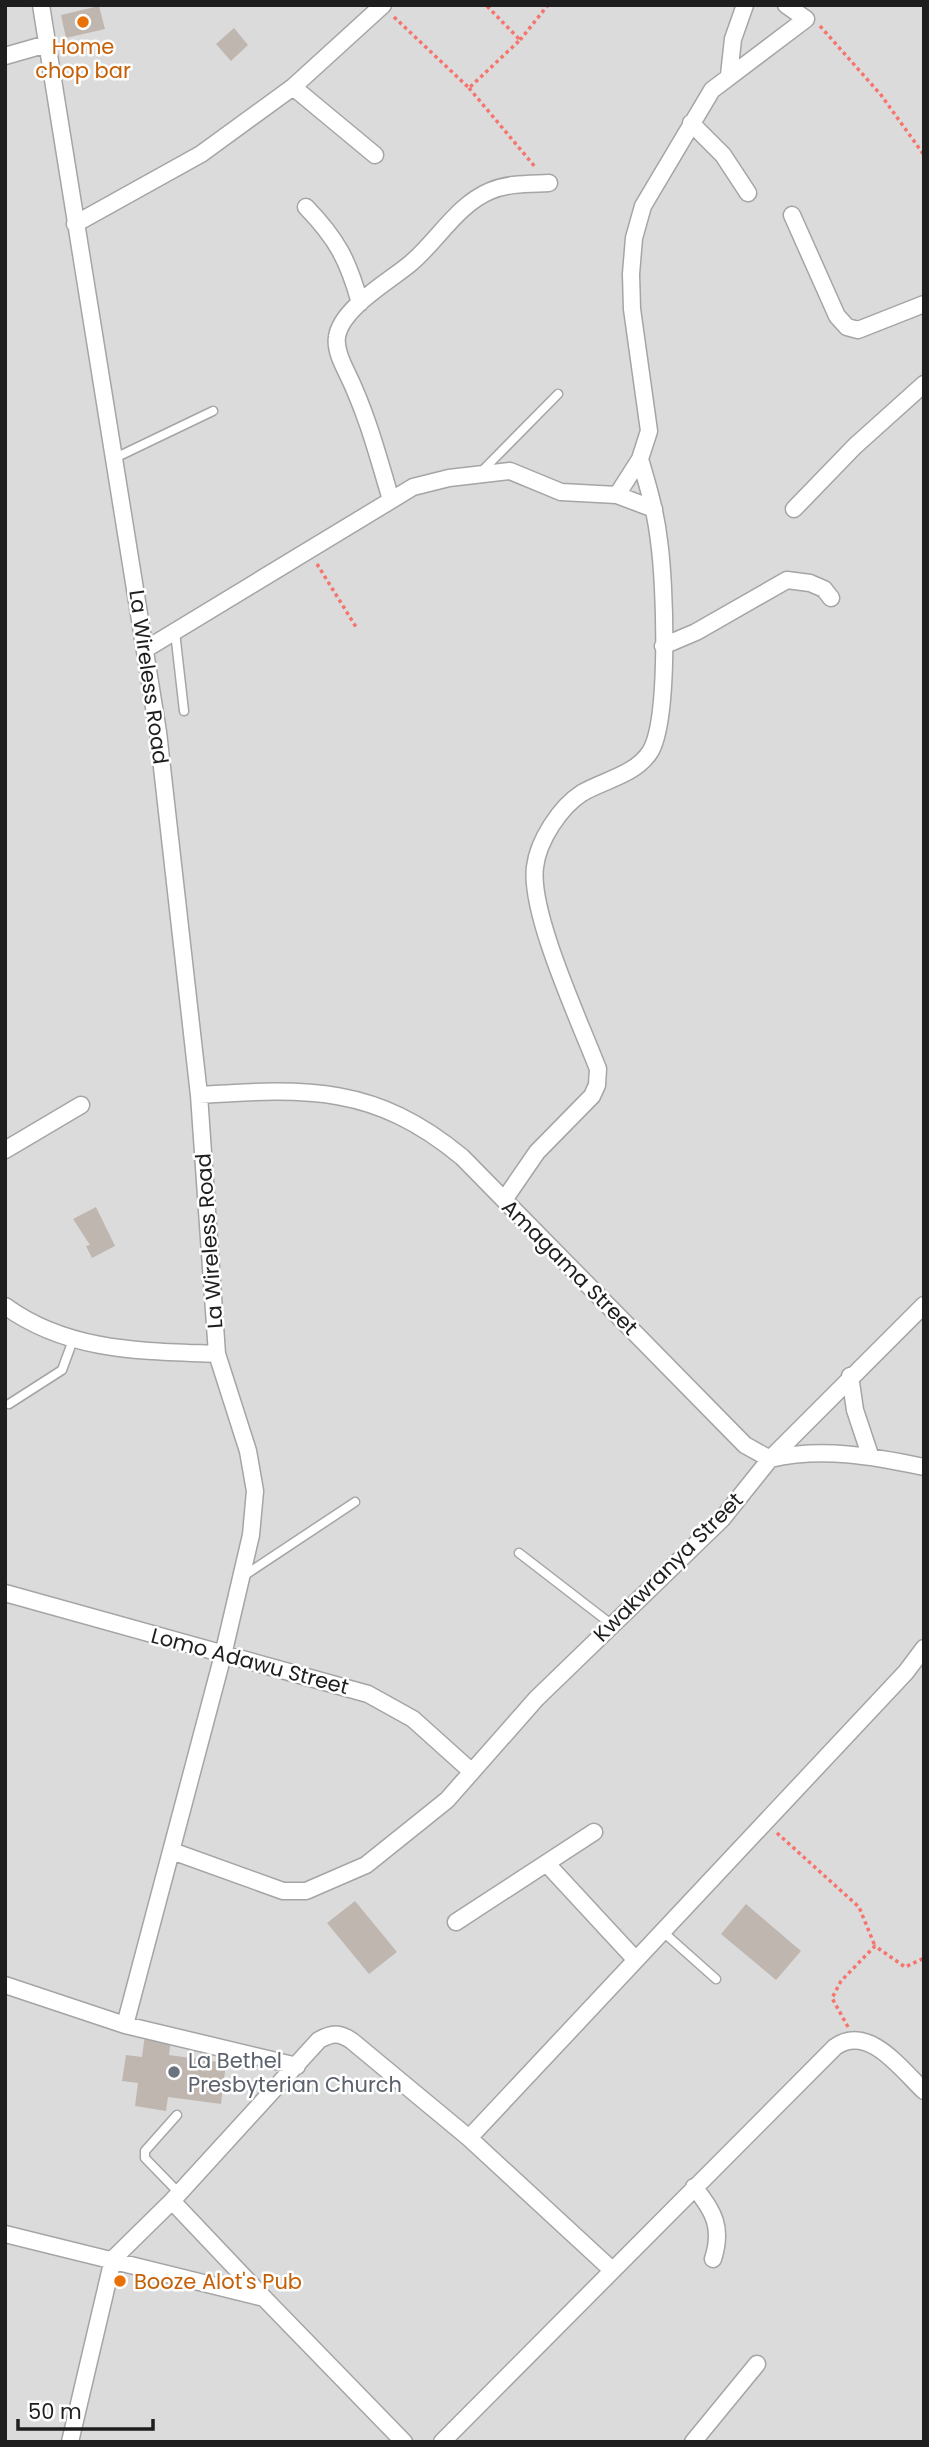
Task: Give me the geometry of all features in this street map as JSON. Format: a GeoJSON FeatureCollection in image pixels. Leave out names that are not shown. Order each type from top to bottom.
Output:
{"type":"FeatureCollection","features":[{"type":"Feature","properties":{"kind":"street","name":"La Wireless Road"},"geometry":{"type":"LineString","coordinates":[[41,5],[146,649],[200,1095],[217,1354],[248,1451],[255,1491],[251,1535],[242,1577],[125,2025]]}},
{"type":"Feature","properties":{"kind":"street"},"geometry":{"type":"LineString","coordinates":[[729,75],[733,39],[746,5]]}},
{"type":"Feature","properties":{"kind":"street"},"geometry":{"type":"LineString","coordinates":[[617,495],[640,459],[649,430],[632,309],[634,238],[643,206],[712,90],[806,19],[786,5]]}},
{"type":"Feature","properties":{"kind":"street"},"geometry":{"type":"LineString","coordinates":[[75,224],[201,155],[293,87],[383,6]]}},
{"type":"Feature","properties":{"kind":"street"},"geometry":{"type":"LineString","coordinates":[[5,56],[47,44]]}},
{"type":"Feature","properties":{"kind":"street"},"geometry":{"type":"LineString","coordinates":[[293,87],[376,155]]}},
{"type":"Feature","properties":{"kind":"street"},"geometry":{"type":"LineString","coordinates":[[691,123],[723,155],[748,193]]}},
{"type":"Feature","properties":{"kind":"street"},"geometry":{"type":"LineString","coordinates":[[391,500],[363,406],[341,360],[336,340],[341,325],[360,303],[413,261],[474,200],[490,191],[517,184],[548,183]]}},
{"type":"Feature","properties":{"kind":"street"},"geometry":{"type":"LineString","coordinates":[[306,206],[332,233],[348,262],[360,303]]}},
{"type":"Feature","properties":{"kind":"street"},"geometry":{"type":"LineString","coordinates":[[792,215],[837,316],[847,327],[858,330],[924,304]]}},
{"type":"Feature","properties":{"kind":"street"},"geometry":{"type":"LineString","coordinates":[[794,509],[855,446],[924,384]]}},
{"type":"Feature","properties":{"kind":"street"},"geometry":{"type":"LineString","coordinates":[[504,1200],[537,1152],[592,1096],[599,1076],[539,905],[534,870],[537,853],[543,841],[572,801],[631,770],[650,751],[662,696],[660,544],[654,509],[640,459]]}},
{"type":"Feature","properties":{"kind":"street"},"geometry":{"type":"LineString","coordinates":[[146,649],[413,487],[480,473],[510,471],[561,492],[617,495],[654,509]]}},
{"type":"Feature","properties":{"kind":"street"},"geometry":{"type":"LineString","coordinates":[[663,646],[696,632],[787,580],[810,583],[824,589],[831,598]]}},
{"type":"Feature","properties":{"kind":"street","name":"Amagama Street"},"geometry":{"type":"LineString","coordinates":[[200,1095],[309,1093],[344,1096],[384,1107],[429,1130],[462,1157],[745,1445],[770,1459]]}},
{"type":"Feature","properties":{"kind":"street"},"geometry":{"type":"LineString","coordinates":[[5,1150],[81,1105]]}},
{"type":"Feature","properties":{"kind":"street","name":"Kwakwranya Street"},"geometry":{"type":"LineString","coordinates":[[172,1851],[283,1891],[306,1891],[366,1865],[447,1800],[513,1723],[611,1624],[722,1519],[770,1459],[850,1376],[924,1305]]}},
{"type":"Feature","properties":{"kind":"street"},"geometry":{"type":"LineString","coordinates":[[5,1306],[42,1329],[73,1340],[121,1349],[217,1354]]}},
{"type":"Feature","properties":{"kind":"street"},"geometry":{"type":"LineString","coordinates":[[850,1376],[855,1410],[870,1455]]}},
{"type":"Feature","properties":{"kind":"street"},"geometry":{"type":"LineString","coordinates":[[770,1459],[801,1452],[870,1455],[924,1467]]}},
{"type":"Feature","properties":{"kind":"street","name":"Lomo Adawu Street"},"geometry":{"type":"LineString","coordinates":[[5,1593],[380,1700],[413,1718],[472,1772]]}},
{"type":"Feature","properties":{"kind":"street"},"geometry":{"type":"LineString","coordinates":[[469,2138],[766,1823],[906,1672],[924,1648]]}},
{"type":"Feature","properties":{"kind":"street"},"geometry":{"type":"LineString","coordinates":[[456,1922],[548,1865],[594,1832]]}},
{"type":"Feature","properties":{"kind":"street"},"geometry":{"type":"LineString","coordinates":[[548,1865],[635,1959]]}},
{"type":"Feature","properties":{"kind":"street"},"geometry":{"type":"LineString","coordinates":[[5,1985],[125,2025],[297,2066]]}},
{"type":"Feature","properties":{"kind":"street"},"geometry":{"type":"LineString","coordinates":[[70,2442],[114,2259],[176,2197],[318,2040],[331,2034],[342,2034],[469,2138],[612,2270]]}},
{"type":"Feature","properties":{"kind":"street"},"geometry":{"type":"LineString","coordinates":[[442,2442],[813,2066],[845,2040],[855,2039],[870,2043],[888,2056],[924,2091]]}},
{"type":"Feature","properties":{"kind":"street"},"geometry":{"type":"LineString","coordinates":[[694,2187],[708,2204],[718,2223],[719,2241],[713,2259]]}},
{"type":"Feature","properties":{"kind":"street"},"geometry":{"type":"LineString","coordinates":[[176,2197],[264,2298],[404,2442]]}},
{"type":"Feature","properties":{"kind":"street"},"geometry":{"type":"LineString","coordinates":[[5,2234],[264,2298]]}},
{"type":"Feature","properties":{"kind":"street"},"geometry":{"type":"LineString","coordinates":[[693,2442],[757,2364]]}},
{"type":"Feature","properties":{"kind":"lane"},"geometry":{"type":"LineString","coordinates":[[480,473],[558,394]]}},
{"type":"Feature","properties":{"kind":"lane"},"geometry":{"type":"LineString","coordinates":[[115,458],[213,411]]}},
{"type":"Feature","properties":{"kind":"lane"},"geometry":{"type":"LineString","coordinates":[[174,632],[184,711]]}},
{"type":"Feature","properties":{"kind":"lane"},"geometry":{"type":"LineString","coordinates":[[9,1404],[62,1370],[73,1340]]}},
{"type":"Feature","properties":{"kind":"lane"},"geometry":{"type":"LineString","coordinates":[[242,1577],[355,1502]]}},
{"type":"Feature","properties":{"kind":"lane"},"geometry":{"type":"LineString","coordinates":[[519,1553],[611,1624]]}},
{"type":"Feature","properties":{"kind":"lane"},"geometry":{"type":"LineString","coordinates":[[662,1931],[716,1979]]}},
{"type":"Feature","properties":{"kind":"lane"},"geometry":{"type":"LineString","coordinates":[[176,2197],[145,2158],[145,2151],[177,2115]]}},
{"type":"Feature","properties":{"kind":"path"},"geometry":{"type":"LineString","coordinates":[[486,5],[520,40]]}},
{"type":"Feature","properties":{"kind":"path"},"geometry":{"type":"LineString","coordinates":[[469,88],[520,40],[548,5]]}},
{"type":"Feature","properties":{"kind":"path"},"geometry":{"type":"LineString","coordinates":[[383,6],[469,88],[548,183]]}},
{"type":"Feature","properties":{"kind":"path"},"geometry":{"type":"LineString","coordinates":[[806,19],[825,29],[881,95],[924,155]]}},
{"type":"Feature","properties":{"kind":"path"},"geometry":{"type":"LineString","coordinates":[[309,550],[356,627]]}},
{"type":"Feature","properties":{"kind":"path"},"geometry":{"type":"LineString","coordinates":[[766,1823],[859,1907],[876,1946],[905,1967],[924,1958]]}},
{"type":"Feature","properties":{"kind":"path"},"geometry":{"type":"LineString","coordinates":[[855,2039],[832,1998],[841,1980],[876,1946]]}},
{"type":"Feature","properties":{"kind":"shaded area"},"geometry":{"type":"Polygon","coordinates":[[[5,5],[924,5],[924,2442],[5,2442],[5,5]]]}},
{"type":"Feature","properties":{"kind":"building","name":"Home chop bar"},"geometry":{"type":"Polygon","coordinates":[[[99,6],[105,29],[66,38],[61,15],[99,6]]]}},
{"type":"Feature","properties":{"kind":"building"},"geometry":{"type":"Polygon","coordinates":[[[234,28],[248,45],[231,61],[216,44],[234,28]]]}},
{"type":"Feature","properties":{"kind":"building"},"geometry":{"type":"Polygon","coordinates":[[[96,1207],[115,1246],[92,1258],[86,1246],[90,1245],[73,1219],[96,1207]]]}},
{"type":"Feature","properties":{"kind":"building"},"geometry":{"type":"Polygon","coordinates":[[[355,1901],[397,1952],[369,1974],[327,1923],[355,1901]]]}},
{"type":"Feature","properties":{"kind":"building"},"geometry":{"type":"Polygon","coordinates":[[[746,1904],[801,1951],[776,1980],[721,1934],[746,1904]]]}},
{"type":"Feature","properties":{"kind":"building","name":"La Bethel Presbyterian Church"},"geometry":{"type":"Polygon","coordinates":[[[145,2034],[171,2038],[169,2055],[226,2063],[221,2104],[168,2097],[166,2111],[135,2106],[138,2083],[122,2081],[126,2055],[142,2057],[145,2034]]]}},
{"type":"Feature","properties":{"kind":"place","name":"Home chop bar"},"geometry":{"type":"Point","coordinates":[83,22]}},
{"type":"Feature","properties":{"kind":"place","name":"La Bethel Presbyterian Church"},"geometry":{"type":"Point","coordinates":[174,2072]}},
{"type":"Feature","properties":{"kind":"place","name":"Booze Alot's Pub"},"geometry":{"type":"Point","coordinates":[120,2281]}}]}
